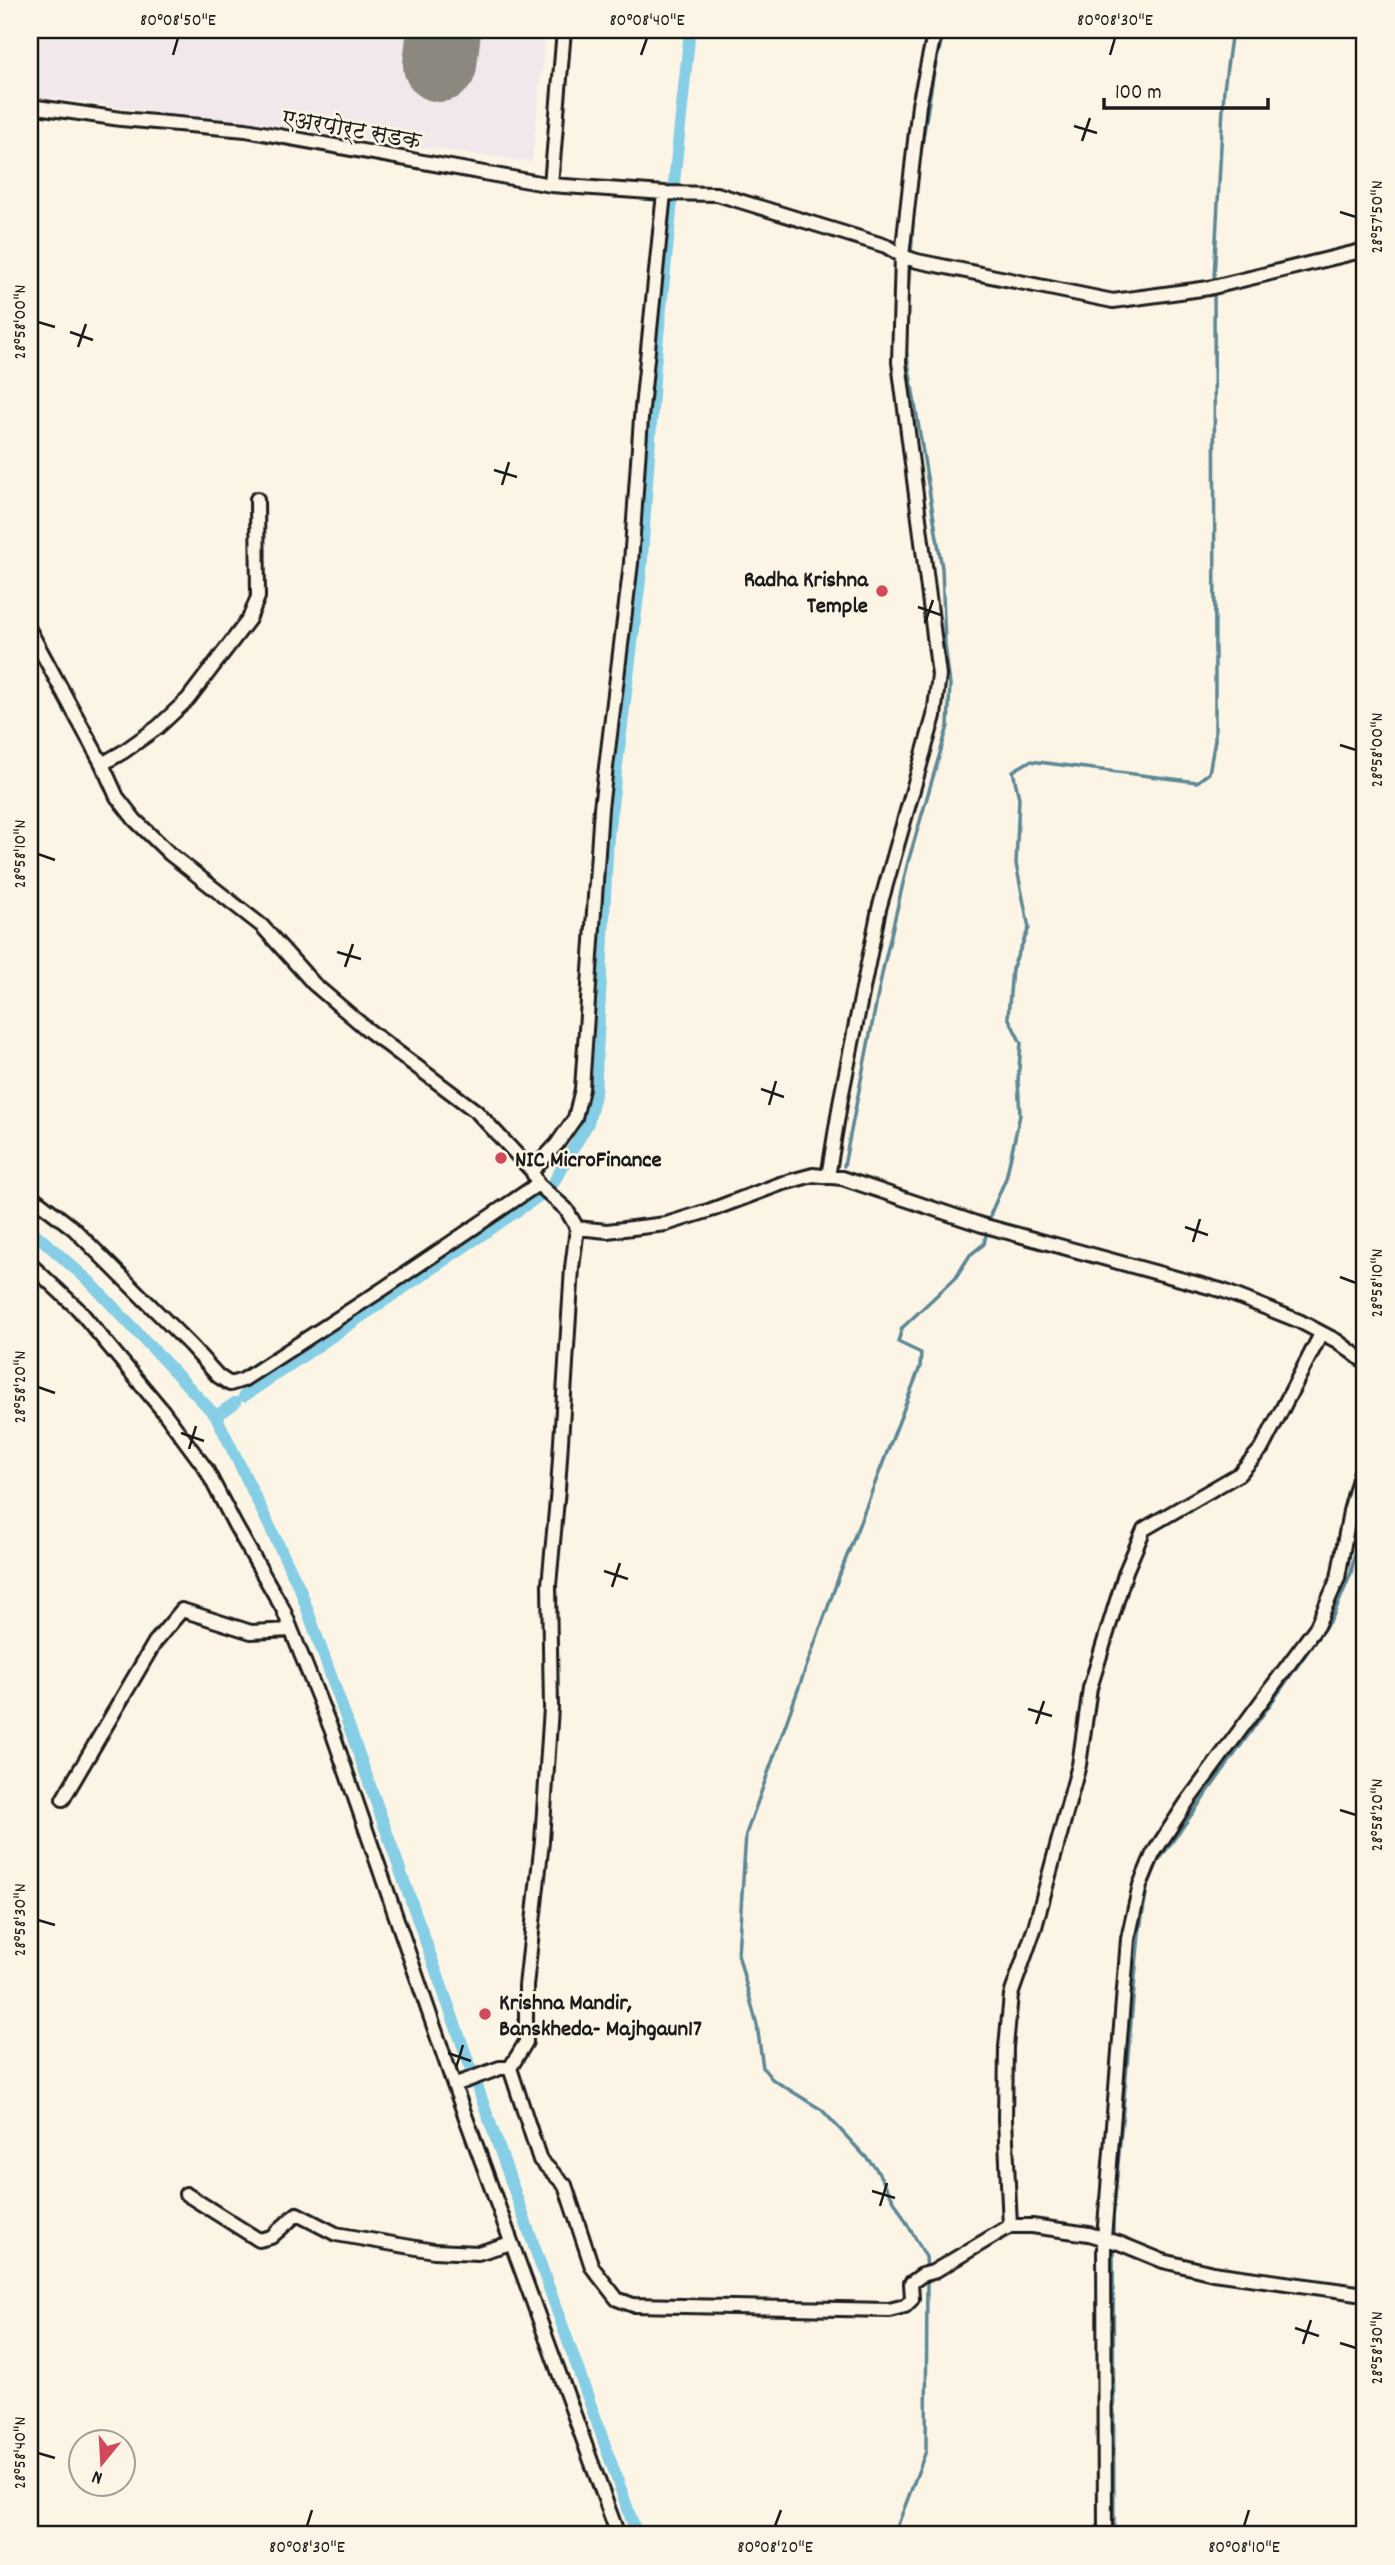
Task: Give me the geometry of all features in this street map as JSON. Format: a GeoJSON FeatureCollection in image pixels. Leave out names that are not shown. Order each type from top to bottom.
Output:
{"type":"FeatureCollection","features":[{"type":"Feature","properties":{"kind":"street"},"geometry":{"type":"LineString","coordinates":[[551,185],[564,30]]}},
{"type":"Feature","properties":{"kind":"street"},"geometry":{"type":"LineString","coordinates":[[828,1177],[841,1098],[880,909],[934,716],[939,675],[899,362],[919,105],[935,30]]}},
{"type":"Feature","properties":{"kind":"street","name":"एअरपोर्ट सडक"},"geometry":{"type":"LineString","coordinates":[[30,106],[121,119],[246,130],[551,185],[717,194],[886,246],[909,258],[1113,301],[1209,288],[1365,250]]}},
{"type":"Feature","properties":{"kind":"street"},"geometry":{"type":"LineString","coordinates":[[532,1171],[575,1118],[582,1089],[601,808],[631,563],[641,418],[670,193]]}},
{"type":"Feature","properties":{"kind":"street"},"geometry":{"type":"LineString","coordinates":[[102,764],[158,727],[188,699],[248,619],[258,597],[257,499]]}},
{"type":"Feature","properties":{"kind":"street"},"geometry":{"type":"LineString","coordinates":[[30,632],[102,764],[117,797],[170,854],[262,926],[323,992],[368,1030],[477,1112],[532,1171],[538,1184],[566,1209],[578,1228],[572,1268],[549,1585],[551,1708],[542,1841],[526,1986],[526,2042],[503,2069],[454,2085]]}},
{"type":"Feature","properties":{"kind":"street"},"geometry":{"type":"LineString","coordinates":[[578,1228],[607,1231],[666,1224],[813,1175],[842,1178],[988,1226],[1224,1291],[1299,1321],[1337,1341],[1365,1362]]}},
{"type":"Feature","properties":{"kind":"street"},"geometry":{"type":"LineString","coordinates":[[30,1195],[73,1228],[218,1376],[230,1384],[243,1380],[538,1184]]}},
{"type":"Feature","properties":{"kind":"street"},"geometry":{"type":"LineString","coordinates":[[30,1264],[79,1310],[163,1411],[206,1469],[283,1609],[332,1734],[454,2085],[618,2535]]}},
{"type":"Feature","properties":{"kind":"street"},"geometry":{"type":"LineString","coordinates":[[1010,2226],[1005,2119],[1006,2047],[1011,1995],[1035,1927],[1079,1765],[1090,1688],[1126,1571],[1144,1529],[1239,1474],[1262,1448],[1321,1334]]}},
{"type":"Feature","properties":{"kind":"street"},"geometry":{"type":"LineString","coordinates":[[1105,2535],[1111,2240],[1128,1939],[1140,1885],[1153,1854],[1187,1802],[1317,1626],[1338,1578],[1350,1511],[1365,1457]]}},
{"type":"Feature","properties":{"kind":"street"},"geometry":{"type":"LineString","coordinates":[[63,1798],[155,1642],[182,1610],[251,1632],[291,1630]]}},
{"type":"Feature","properties":{"kind":"street"},"geometry":{"type":"LineString","coordinates":[[503,2069],[540,2160],[565,2185],[592,2267],[617,2299],[633,2305],[889,2310],[905,2306],[912,2299],[911,2283],[1010,2226],[1032,2225],[1111,2240],[1163,2261],[1213,2273],[1365,2294]]}},
{"type":"Feature","properties":{"kind":"street"},"geometry":{"type":"LineString","coordinates":[[186,2194],[260,2239],[271,2237],[297,2214],[336,2234],[435,2250],[478,2253],[511,2243]]}},
{"type":"Feature","properties":{"kind":"shaded area"},"geometry":{"type":"Polygon","coordinates":[[[30,30],[546,30],[532,162],[30,95],[30,30]]]}},
{"type":"Feature","properties":{"kind":"waterway"},"geometry":{"type":"LineString","coordinates":[[552,1185],[588,1123],[595,1095],[608,837],[641,572],[655,365],[690,30]]}},
{"type":"Feature","properties":{"kind":"waterway"},"geometry":{"type":"LineString","coordinates":[[918,169],[934,71],[944,30]]}},
{"type":"Feature","properties":{"kind":"waterway"},"geometry":{"type":"LineString","coordinates":[[927,2270],[926,2257],[875,2167],[822,2110],[772,2079],[763,2068],[757,2025],[738,1954],[746,1834],[838,1579],[920,1367],[921,1353],[898,1342],[902,1328],[956,1277],[970,1255],[984,1244],[991,1213],[1006,1178],[1020,1115],[1018,1081],[1021,1043],[1008,1017],[1012,969],[1029,928],[1016,864],[1019,798],[1013,771],[1030,761],[1197,782],[1209,773],[1215,740],[1214,278],[1224,89],[1232,30]]}},
{"type":"Feature","properties":{"kind":"waterway"},"geometry":{"type":"LineString","coordinates":[[911,256],[914,204]]}},
{"type":"Feature","properties":{"kind":"waterway"},"geometry":{"type":"LineString","coordinates":[[906,312],[910,264]]}},
{"type":"Feature","properties":{"kind":"waterway"},"geometry":{"type":"LineString","coordinates":[[844,1166],[883,969],[908,862],[948,726],[950,685],[945,645],[942,568],[905,344]]}},
{"type":"Feature","properties":{"kind":"waterway"},"geometry":{"type":"LineString","coordinates":[[244,1396],[542,1194]]}},
{"type":"Feature","properties":{"kind":"waterway"},"geometry":{"type":"LineString","coordinates":[[30,1229],[90,1282],[216,1416],[300,1589],[637,2535]]}},
{"type":"Feature","properties":{"kind":"waterway"},"geometry":{"type":"LineString","coordinates":[[216,1416],[235,1403]]}},
{"type":"Feature","properties":{"kind":"waterway"},"geometry":{"type":"LineString","coordinates":[[1114,2535],[1113,2218],[1139,1934],[1147,1888],[1157,1863],[1333,1616],[1351,1573],[1365,1500]]}},
{"type":"Feature","properties":{"kind":"waterway"},"geometry":{"type":"LineString","coordinates":[[894,2535],[926,2451],[927,2277]]}},
{"type":"Feature","properties":{"kind":"runway"},"geometry":{"type":"LineString","coordinates":[[440,65],[444,30]]}},
{"type":"Feature","properties":{"kind":"place","name":"Radha Krishna Temple"},"geometry":{"type":"Point","coordinates":[882,591]}},
{"type":"Feature","properties":{"kind":"place","name":"NIC MicroFinance"},"geometry":{"type":"Point","coordinates":[501,1158]}},
{"type":"Feature","properties":{"kind":"place","name":"Krishna Mandir, Banskheda- Majhgaun17"},"geometry":{"type":"Point","coordinates":[485,2014]}}]}
